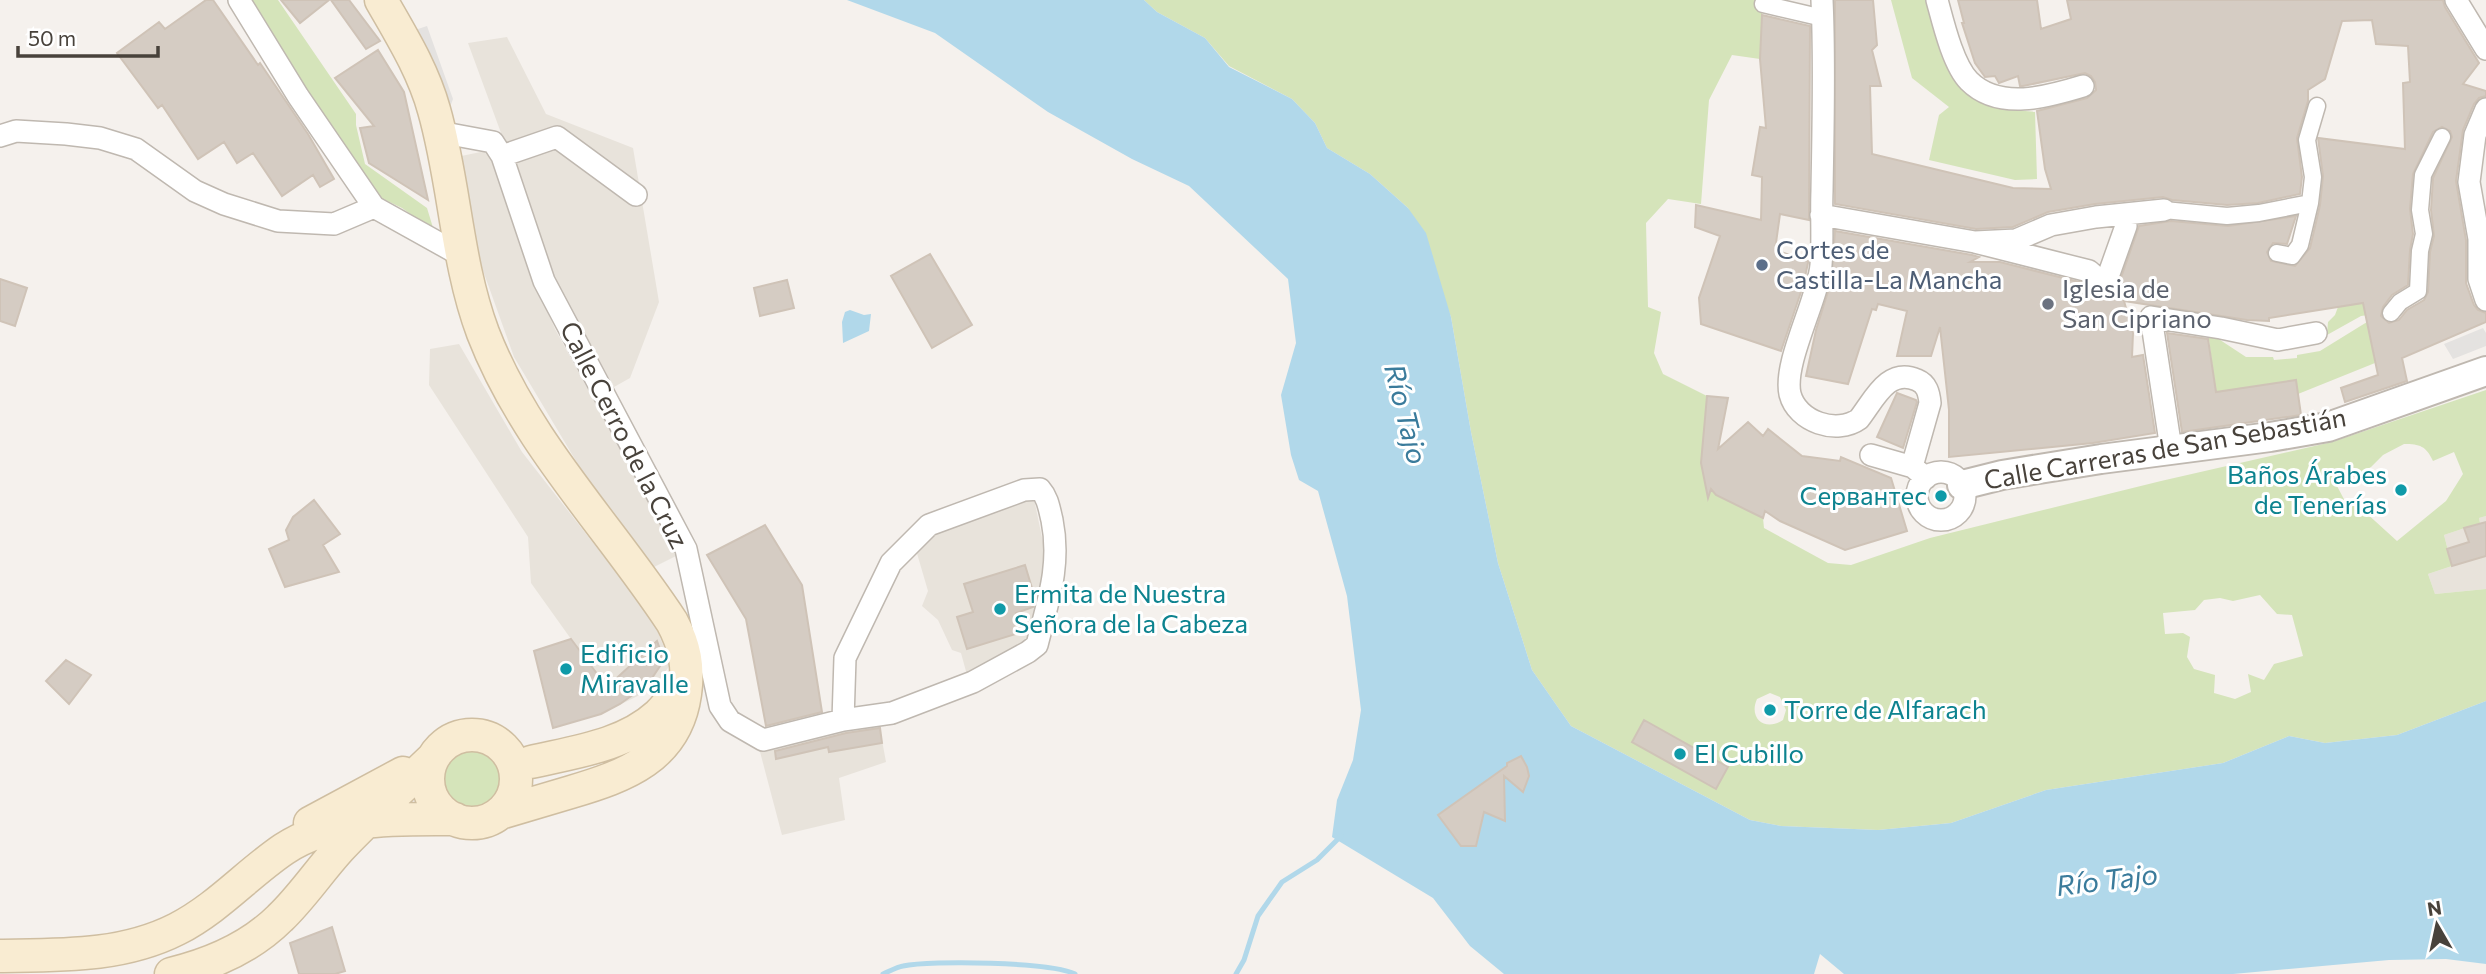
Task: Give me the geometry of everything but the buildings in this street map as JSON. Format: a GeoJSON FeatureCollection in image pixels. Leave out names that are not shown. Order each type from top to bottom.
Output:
{"type":"FeatureCollection","features":[{"type":"Feature","properties":{"kind":"main road"},"geometry":{"type":"LineString","coordinates":[[282,850],[320,830],[367,821],[454,819],[478,822],[609,781],[636,768],[663,745],[682,712],[687,678],[682,643],[665,612],[575,490],[520,408],[485,337],[470,292],[433,109],[413,56],[381,0]]}},
{"type":"Feature","properties":{"kind":"main road"},"geometry":{"type":"LineString","coordinates":[[499,814],[509,804],[514,792],[514,765],[520,758],[614,742],[642,727],[660,713],[687,678]]}},
{"type":"Feature","properties":{"kind":"main road"},"geometry":{"type":"LineString","coordinates":[[171,974],[210,963],[247,944],[281,918],[339,850],[450,740],[475,735],[499,744],[520,758],[552,773],[609,781]]}},
{"type":"Feature","properties":{"kind":"main road"},"geometry":{"type":"LineString","coordinates":[[433,758],[428,772],[428,786],[433,800],[442,812],[454,819]]}},
{"type":"Feature","properties":{"kind":"main road"},"geometry":{"type":"LineString","coordinates":[[0,956],[104,952],[153,939],[176,929],[223,900],[282,850],[300,830],[433,758]]}},
{"type":"Feature","properties":{"kind":"main road"},"geometry":{"type":"LineString","coordinates":[[317,877],[369,841],[385,836],[443,828],[454,819]]}},
{"type":"Feature","properties":{"kind":"street"},"geometry":{"type":"LineString","coordinates":[[239,0],[298,96],[374,207],[463,256]]}},
{"type":"Feature","properties":{"kind":"street"},"geometry":{"type":"LineString","coordinates":[[1937,0],[1959,65],[1968,80],[1983,91],[2004,98],[2024,99],[2083,86]]}},
{"type":"Feature","properties":{"kind":"street"},"geometry":{"type":"LineString","coordinates":[[2456,0],[2486,49]]}},
{"type":"Feature","properties":{"kind":"street"},"geometry":{"type":"LineString","coordinates":[[1763,4],[1822,9],[1825,65],[1821,268],[1792,368],[1790,394],[1798,409],[1806,416],[1833,427],[1859,419],[1889,380],[1905,376],[1922,382],[1929,393],[1930,403],[1915,448],[1920,473],[1919,504],[1927,515],[1941,520],[1950,518],[1962,508],[1965,500],[1962,485],[1958,479],[1946,472],[1920,473],[1871,455]]}},
{"type":"Feature","properties":{"kind":"street"},"geometry":{"type":"LineString","coordinates":[[2277,253],[2292,256],[2300,245],[2310,203],[2313,177],[2308,140],[2317,106]]}},
{"type":"Feature","properties":{"kind":"street"},"geometry":{"type":"LineString","coordinates":[[2486,109],[2475,135],[2469,182],[2479,195],[2479,279],[2486,300]]}},
{"type":"Feature","properties":{"kind":"street"},"geometry":{"type":"LineString","coordinates":[[0,136],[16,131],[66,134],[100,138],[136,149],[195,191],[224,204],[278,221],[334,224],[374,207]]}},
{"type":"Feature","properties":{"kind":"street"},"geometry":{"type":"LineString","coordinates":[[439,132],[493,142],[502,156],[557,137],[636,195]]}},
{"type":"Feature","properties":{"kind":"street"},"geometry":{"type":"LineString","coordinates":[[2395,311],[2400,302],[2418,291],[2420,251],[2424,233],[2420,210],[2423,175],[2442,137]]}},
{"type":"Feature","properties":{"kind":"street","name":"Calle Cerro de la Cruz"},"geometry":{"type":"LineString","coordinates":[[502,156],[544,281],[686,550],[720,706],[730,721],[763,740],[843,720]]}},
{"type":"Feature","properties":{"kind":"street"},"geometry":{"type":"LineString","coordinates":[[1975,242],[2017,240],[2051,225],[2096,217],[2165,210],[2227,216],[2310,203]]}},
{"type":"Feature","properties":{"kind":"street"},"geometry":{"type":"LineString","coordinates":[[1821,215],[1975,242],[2089,271],[2105,285],[2126,226]]}},
{"type":"Feature","properties":{"kind":"street"},"geometry":{"type":"LineString","coordinates":[[2171,449],[2151,317],[2277,340],[2316,333]]}},
{"type":"Feature","properties":{"kind":"street","name":"Calle Carreras de San Sebastián"},"geometry":{"type":"LineString","coordinates":[[1962,485],[2002,475],[2328,427],[2486,371]]}},
{"type":"Feature","properties":{"kind":"street"},"geometry":{"type":"LineString","coordinates":[[1041,489],[1047,497],[1056,544],[1053,584],[1037,645],[973,682],[950,691],[892,713],[843,720],[845,658],[891,563],[929,525],[1024,490],[1041,489]]}},
{"type":"Feature","properties":{"kind":"street"},"geometry":{"type":"LineString","coordinates":[[665,612],[696,599]]}},
{"type":"Feature","properties":{"kind":"shaded area"},"geometry":{"type":"Polygon","coordinates":[[[427,26],[453,99],[447,115],[412,31],[427,26]]]}},
{"type":"Feature","properties":{"kind":"shaded area"},"geometry":{"type":"Polygon","coordinates":[[[507,37],[546,114],[633,148],[659,302],[630,378],[614,387],[555,280],[468,43],[507,37]]]}},
{"type":"Feature","properties":{"kind":"shaded area"},"geometry":{"type":"Polygon","coordinates":[[[490,150],[525,258],[555,329],[678,555],[652,568],[582,471],[514,357],[481,265],[452,158],[490,150]]]}},
{"type":"Feature","properties":{"kind":"shaded area"},"geometry":{"type":"Polygon","coordinates":[[[2483,328],[2486,333],[2486,346],[2453,359],[2444,344],[2483,328]]]}},
{"type":"Feature","properties":{"kind":"shaded area"},"geometry":{"type":"Polygon","coordinates":[[[459,344],[522,452],[652,618],[671,664],[652,689],[601,714],[553,728],[534,651],[571,639],[531,583],[528,537],[429,385],[430,349],[459,344]]]}},
{"type":"Feature","properties":{"kind":"shaded area"},"geometry":{"type":"Polygon","coordinates":[[[1025,499],[1034,499],[1048,566],[1041,607],[1026,644],[967,675],[961,653],[952,650],[938,620],[922,606],[928,591],[916,550],[936,530],[1025,499]]]}},
{"type":"Feature","properties":{"kind":"shaded area"},"geometry":{"type":"Polygon","coordinates":[[[2486,516],[2486,589],[2435,594],[2428,574],[2452,566],[2444,535],[2480,523],[2479,518],[2486,516]]]}},
{"type":"Feature","properties":{"kind":"shaded area"},"geometry":{"type":"Polygon","coordinates":[[[879,724],[886,762],[839,778],[845,820],[782,835],[759,748],[879,724]]]}},
{"type":"Feature","properties":{"kind":"green space"},"geometry":{"type":"Polygon","coordinates":[[[252,0],[278,0],[356,114],[365,164],[427,208],[434,231],[402,208],[377,196],[352,166],[252,0]]]}},
{"type":"Feature","properties":{"kind":"green space"},"geometry":{"type":"Polygon","coordinates":[[[1144,0],[1763,0],[1760,59],[1732,55],[1709,100],[1701,204],[1668,199],[1646,223],[1648,307],[1661,312],[1654,353],[1663,374],[1707,396],[1701,463],[1716,495],[1763,518],[1764,528],[1828,563],[1851,565],[1930,538],[2332,442],[2486,390],[2486,516],[2479,518],[2480,523],[2444,535],[2452,566],[2428,574],[2435,594],[2486,589],[2486,701],[2397,735],[2325,743],[2289,736],[2223,763],[2046,790],[1951,823],[1878,830],[1781,826],[1750,820],[1571,726],[1532,670],[1498,563],[1451,317],[1408,208],[1370,174],[1327,148],[1315,123],[1292,99],[1229,66],[1205,38],[1157,12],[1144,0]],[[2404,444],[2337,486],[2347,505],[2362,502],[2364,511],[2397,541],[2446,501],[2463,474],[2454,452],[2433,461],[2422,447],[2404,444]],[[2260,595],[2233,601],[2220,598],[2204,600],[2195,610],[2163,613],[2165,634],[2183,633],[2190,637],[2187,657],[2194,669],[2215,675],[2214,693],[2235,699],[2251,692],[2248,674],[2264,680],[2274,664],[2303,656],[2292,615],[2277,614],[2260,595]],[[1770,693],[1757,699],[1755,712],[1760,722],[1770,725],[1783,720],[1786,710],[1780,697],[1770,693]]]}},
{"type":"Feature","properties":{"kind":"green space"},"geometry":{"type":"Polygon","coordinates":[[[1891,0],[1926,0],[1938,46],[1950,73],[1971,95],[1992,106],[2035,112],[2037,179],[2015,180],[1929,160],[1939,115],[1949,107],[1912,78],[1891,0]]]}},
{"type":"Feature","properties":{"kind":"green space"},"geometry":{"type":"Polygon","coordinates":[[[2382,298],[2390,312],[2361,316],[2327,335],[2328,322],[2338,307],[2382,298]]]}},
{"type":"Feature","properties":{"kind":"green space"},"geometry":{"type":"Polygon","coordinates":[[[2367,322],[2375,363],[2298,394],[2296,380],[2216,393],[2208,332],[2246,357],[2273,357],[2274,360],[2297,358],[2297,355],[2320,351],[2367,322]]]}},
{"type":"Feature","properties":{"kind":"green space"},"geometry":{"type":"Polygon","coordinates":[[[466,744],[480,744],[492,749],[502,759],[507,778],[502,797],[492,807],[480,812],[466,812],[454,807],[444,797],[439,785],[439,771],[444,759],[454,749],[466,744]]]}},
{"type":"Feature","properties":{"kind":"water","name":"Río Tajo"},"geometry":{"type":"Polygon","coordinates":[[[847,0],[1144,0],[1157,12],[1205,38],[1229,67],[1292,99],[1315,123],[1327,148],[1370,174],[1408,208],[1426,233],[1451,317],[1498,563],[1532,670],[1571,726],[1750,820],[1781,826],[1878,830],[1951,823],[2046,790],[2223,763],[2289,736],[2325,743],[2397,735],[2486,701],[2486,964],[2446,959],[2389,960],[2233,974],[1844,974],[1820,954],[1814,974],[1504,974],[1470,946],[1433,898],[1332,837],[1337,800],[1353,760],[1361,710],[1347,596],[1318,491],[1299,480],[1291,455],[1281,395],[1296,343],[1288,279],[1189,186],[1132,159],[1048,112],[935,33],[847,0]]]}},
{"type":"Feature","properties":{"kind":"water"},"geometry":{"type":"Polygon","coordinates":[[[850,310],[864,315],[871,314],[869,331],[843,343],[842,322],[845,312],[850,310]]]}},
{"type":"Feature","properties":{"kind":"waterway"},"geometry":{"type":"LineString","coordinates":[[1236,974],[1244,960],[1258,916],[1282,882],[1317,860],[1341,836]]}},
{"type":"Feature","properties":{"kind":"waterway"},"geometry":{"type":"LineString","coordinates":[[883,974],[917,964],[964,963],[1042,967],[1075,974]]}},
{"type":"Feature","properties":{"kind":"place","name":"Cortes de Castilla-La Mancha"},"geometry":{"type":"Point","coordinates":[1762,265]}},
{"type":"Feature","properties":{"kind":"place","name":"Iglesia de San Cipriano"},"geometry":{"type":"Point","coordinates":[2048,304]}},
{"type":"Feature","properties":{"kind":"place","name":"Baños Árabes de Tenerías"},"geometry":{"type":"Point","coordinates":[2401,490]}},
{"type":"Feature","properties":{"kind":"place","name":"Сервантес"},"geometry":{"type":"Point","coordinates":[1941,496]}},
{"type":"Feature","properties":{"kind":"place","name":"Ermita de Nuestra Señora de la Cabeza"},"geometry":{"type":"Point","coordinates":[1000,609]}},
{"type":"Feature","properties":{"kind":"place","name":"Edificio Miravalle"},"geometry":{"type":"Point","coordinates":[566,669]}},
{"type":"Feature","properties":{"kind":"place","name":"Torre de Alfarach"},"geometry":{"type":"Point","coordinates":[1770,710]}},
{"type":"Feature","properties":{"kind":"place","name":"El Cubillo"},"geometry":{"type":"Point","coordinates":[1680,754]}}]}
